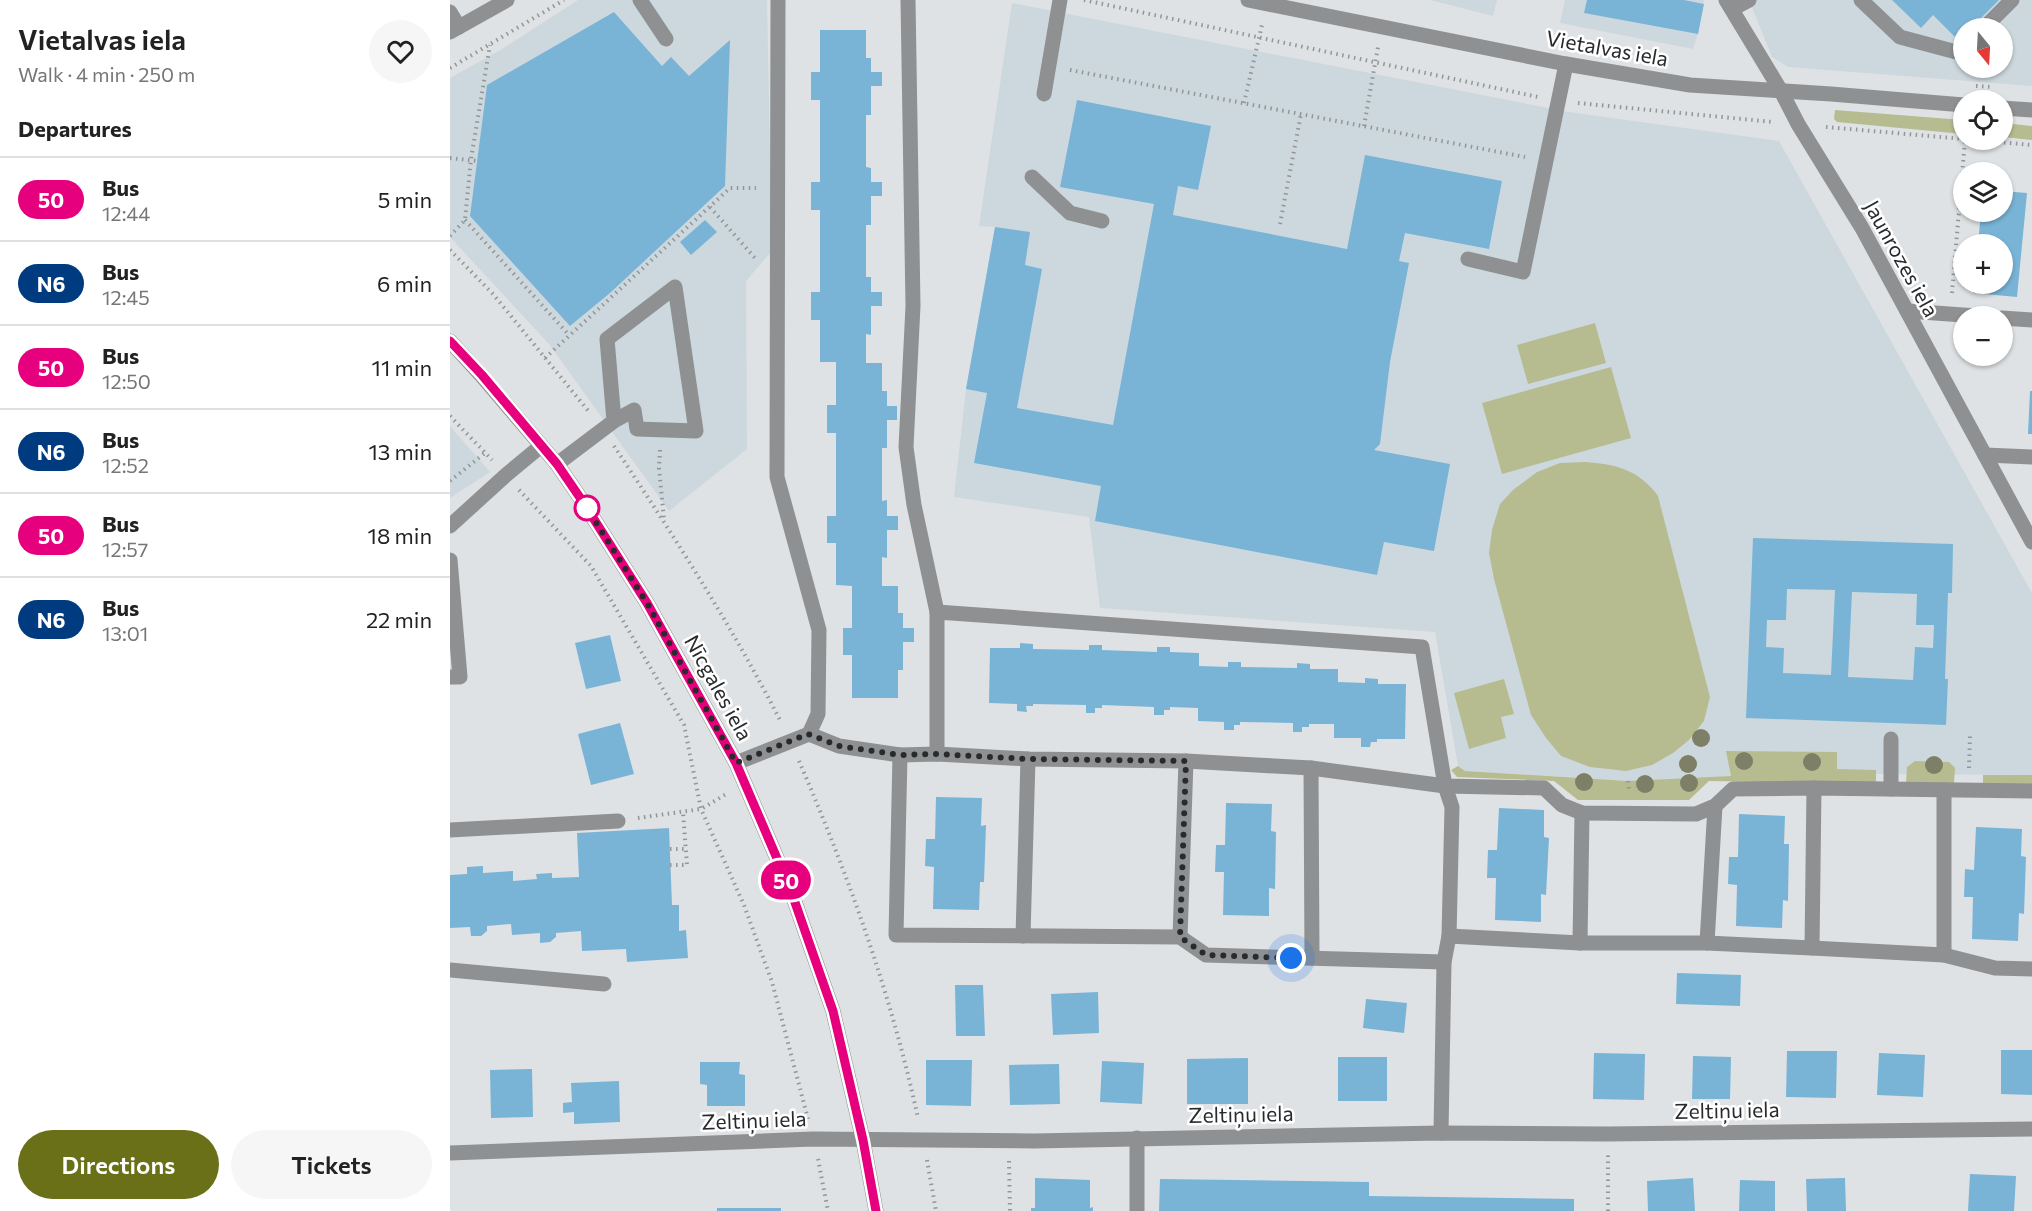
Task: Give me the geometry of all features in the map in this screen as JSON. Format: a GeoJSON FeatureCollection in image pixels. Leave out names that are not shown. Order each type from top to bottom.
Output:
{"type":"FeatureCollection","features":[{"type":"Feature","properties":{"kind":"street"},"geometry":{"type":"LineString","coordinates":[[450,12],[455,29],[507,0]]}},
{"type":"Feature","properties":{"kind":"street"},"geometry":{"type":"LineString","coordinates":[[640,0],[666,39]]}},
{"type":"Feature","properties":{"kind":"street"},"geometry":{"type":"LineString","coordinates":[[736,763],[808,734],[818,714],[819,630],[777,477],[778,0]]}},
{"type":"Feature","properties":{"kind":"street"},"geometry":{"type":"LineString","coordinates":[[908,0],[913,306],[906,447],[914,505],[937,612],[937,754]]}},
{"type":"Feature","properties":{"kind":"street"},"geometry":{"type":"LineString","coordinates":[[1044,94],[1060,0]]}},
{"type":"Feature","properties":{"kind":"street","name":"Vietalvas iela"},"geometry":{"type":"LineString","coordinates":[[1248,0],[1566,64],[1690,86],[1953,104]]}},
{"type":"Feature","properties":{"kind":"street"},"geometry":{"type":"LineString","coordinates":[[1729,5],[1749,0]]}},
{"type":"Feature","properties":{"kind":"street"},"geometry":{"type":"LineString","coordinates":[[1861,0],[1900,37],[1953,51]]}},
{"type":"Feature","properties":{"kind":"street"},"geometry":{"type":"LineString","coordinates":[[1994,18],[2012,0]]}},
{"type":"Feature","properties":{"kind":"street","name":"Jaunrozes iela"},"geometry":{"type":"LineString","coordinates":[[1729,5],[1862,228],[2032,542]]}},
{"type":"Feature","properties":{"kind":"street"},"geometry":{"type":"LineString","coordinates":[[1468,259],[1523,272],[1566,64]]}},
{"type":"Feature","properties":{"kind":"street"},"geometry":{"type":"LineString","coordinates":[[2013,109],[2032,110]]}},
{"type":"Feature","properties":{"kind":"street"},"geometry":{"type":"LineString","coordinates":[[1032,177],[1070,213],[1102,221]]}},
{"type":"Feature","properties":{"kind":"street"},"geometry":{"type":"LineString","coordinates":[[557,464],[609,425],[634,410],[637,429],[696,431],[675,287],[607,339],[609,425]]}},
{"type":"Feature","properties":{"kind":"street"},"geometry":{"type":"LineString","coordinates":[[1907,311],[1953,315]]}},
{"type":"Feature","properties":{"kind":"street"},"geometry":{"type":"LineString","coordinates":[[2013,319],[2032,320]]}},
{"type":"Feature","properties":{"kind":"street","name":"Nīcgales iela"},"geometry":{"type":"LineString","coordinates":[[450,341],[482,375],[557,464],[647,603],[736,763],[791,891],[833,1011],[863,1140],[876,1211]]}},
{"type":"Feature","properties":{"kind":"street"},"geometry":{"type":"LineString","coordinates":[[450,526],[541,446]]}},
{"type":"Feature","properties":{"kind":"street"},"geometry":{"type":"LineString","coordinates":[[1984,455],[2032,457]]}},
{"type":"Feature","properties":{"kind":"street"},"geometry":{"type":"LineString","coordinates":[[450,560],[460,677],[450,677]]}},
{"type":"Feature","properties":{"kind":"street"},"geometry":{"type":"LineString","coordinates":[[937,612],[1422,647],[1445,786],[1452,807],[1449,936],[1443,962],[1441,1133]]}},
{"type":"Feature","properties":{"kind":"street"},"geometry":{"type":"LineString","coordinates":[[808,734],[839,746],[900,755],[1186,761],[1311,768],[1445,786],[1544,788],[1562,805],[1582,813],[1696,814],[1715,806],[1733,789],[2032,791]]}},
{"type":"Feature","properties":{"kind":"street"},"geometry":{"type":"LineString","coordinates":[[1891,739],[1891,789]]}},
{"type":"Feature","properties":{"kind":"street"},"geometry":{"type":"LineString","coordinates":[[900,755],[896,935],[1180,937],[1206,955],[1443,962]]}},
{"type":"Feature","properties":{"kind":"street"},"geometry":{"type":"LineString","coordinates":[[1023,936],[1028,759]]}},
{"type":"Feature","properties":{"kind":"street"},"geometry":{"type":"LineString","coordinates":[[1180,937],[1186,761]]}},
{"type":"Feature","properties":{"kind":"street"},"geometry":{"type":"LineString","coordinates":[[1311,768],[1312,958]]}},
{"type":"Feature","properties":{"kind":"street"},"geometry":{"type":"LineString","coordinates":[[1812,948],[1814,788]]}},
{"type":"Feature","properties":{"kind":"street"},"geometry":{"type":"LineString","coordinates":[[1944,790],[1944,955]]}},
{"type":"Feature","properties":{"kind":"street"},"geometry":{"type":"LineString","coordinates":[[1707,943],[1715,806]]}},
{"type":"Feature","properties":{"kind":"street"},"geometry":{"type":"LineString","coordinates":[[1580,942],[1582,813]]}},
{"type":"Feature","properties":{"kind":"street"},"geometry":{"type":"LineString","coordinates":[[450,830],[618,821]]}},
{"type":"Feature","properties":{"kind":"street"},"geometry":{"type":"LineString","coordinates":[[1449,936],[1580,942],[1707,943],[1944,955],[1995,968],[2032,969]]}},
{"type":"Feature","properties":{"kind":"street"},"geometry":{"type":"LineString","coordinates":[[450,970],[604,984]]}},
{"type":"Feature","properties":{"kind":"street","name":"Zeltiņu iela"},"geometry":{"type":"LineString","coordinates":[[450,1153],[813,1140],[1009,1141],[1441,1133],[1608,1134],[2032,1129]]}},
{"type":"Feature","properties":{"kind":"street"},"geometry":{"type":"LineString","coordinates":[[1137,1137],[1137,1211]]}},
{"type":"Feature","properties":{"kind":"path"},"geometry":{"type":"LineString","coordinates":[[450,68],[564,0]]}},
{"type":"Feature","properties":{"kind":"path"},"geometry":{"type":"LineString","coordinates":[[1084,0],[1559,101],[1953,138]]}},
{"type":"Feature","properties":{"kind":"path"},"geometry":{"type":"LineString","coordinates":[[1244,103],[1266,3]]}},
{"type":"Feature","properties":{"kind":"path"},"geometry":{"type":"LineString","coordinates":[[1364,126],[1382,26]]}},
{"type":"Feature","properties":{"kind":"path"},"geometry":{"type":"LineString","coordinates":[[450,236],[465,220],[471,159],[490,45]]}},
{"type":"Feature","properties":{"kind":"path"},"geometry":{"type":"LineString","coordinates":[[1049,66],[1546,162]]}},
{"type":"Feature","properties":{"kind":"path"},"geometry":{"type":"LineString","coordinates":[[1280,224],[1301,114]]}},
{"type":"Feature","properties":{"kind":"path"},"geometry":{"type":"LineString","coordinates":[[2013,143],[2032,145]]}},
{"type":"Feature","properties":{"kind":"path"},"geometry":{"type":"LineString","coordinates":[[1950,315],[1963,150]]}},
{"type":"Feature","properties":{"kind":"path"},"geometry":{"type":"LineString","coordinates":[[450,158],[478,160]]}},
{"type":"Feature","properties":{"kind":"path"},"geometry":{"type":"LineString","coordinates":[[545,358],[730,188],[777,189]]}},
{"type":"Feature","properties":{"kind":"path"},"geometry":{"type":"LineString","coordinates":[[710,207],[777,282]]}},
{"type":"Feature","properties":{"kind":"path"},"geometry":{"type":"LineString","coordinates":[[465,220],[569,335]]}},
{"type":"Feature","properties":{"kind":"path"},"geometry":{"type":"LineString","coordinates":[[450,250],[493,294],[545,358],[609,425],[765,691],[791,741],[836,847],[871,945],[911,1086],[936,1211]]}},
{"type":"Feature","properties":{"kind":"path"},"geometry":{"type":"LineString","coordinates":[[450,416],[591,566],[684,725],[701,809],[744,905],[772,982],[813,1140],[828,1211]]}},
{"type":"Feature","properties":{"kind":"path"},"geometry":{"type":"LineString","coordinates":[[661,430],[659,468],[664,521]]}},
{"type":"Feature","properties":{"kind":"path"},"geometry":{"type":"LineString","coordinates":[[450,481],[485,453]]}},
{"type":"Feature","properties":{"kind":"path"},"geometry":{"type":"LineString","coordinates":[[1968,790],[1970,736]]}},
{"type":"Feature","properties":{"kind":"path"},"geometry":{"type":"LineString","coordinates":[[618,821],[701,809]]}},
{"type":"Feature","properties":{"kind":"path"},"geometry":{"type":"LineString","coordinates":[[670,865],[687,865],[683,812]]}},
{"type":"Feature","properties":{"kind":"path"},"geometry":{"type":"LineString","coordinates":[[670,849],[686,849]]}},
{"type":"Feature","properties":{"kind":"path"},"geometry":{"type":"LineString","coordinates":[[1608,1134],[1608,1211]]}},
{"type":"Feature","properties":{"kind":"path"},"geometry":{"type":"LineString","coordinates":[[1009,1141],[1010,1211]]}},
{"type":"Feature","properties":{"kind":"shaded area"},"geometry":{"type":"Polygon","coordinates":[[[578,0],[767,0],[772,251],[746,281],[747,449],[669,511],[549,344],[450,237],[450,78],[502,49],[578,0]]]}},
{"type":"Feature","properties":{"kind":"shaded area"},"geometry":{"type":"Polygon","coordinates":[[[1430,0],[1497,0],[1493,16],[1430,0]]]}},
{"type":"Feature","properties":{"kind":"shaded area"},"geometry":{"type":"Polygon","coordinates":[[[1565,0],[1704,0],[1693,49],[1560,23],[1565,0]]]}},
{"type":"Feature","properties":{"kind":"shaded area"},"geometry":{"type":"Polygon","coordinates":[[[1749,0],[2032,0],[2032,86],[1788,67],[1772,57],[1749,0]]]}},
{"type":"Feature","properties":{"kind":"shaded area"},"geometry":{"type":"Polygon","coordinates":[[[1012,3],[1569,112],[1779,141],[2032,593],[2032,775],[1876,774],[1628,781],[1465,771],[1458,766],[1435,632],[1100,608],[1089,517],[954,497],[966,389],[995,227],[979,226],[1012,3]]]}},
{"type":"Feature","properties":{"kind":"shaded area"},"geometry":{"type":"Polygon","coordinates":[[[450,426],[490,472],[450,498],[450,426]]]}},
{"type":"Feature","properties":{"kind":"green space"},"geometry":{"type":"Polygon","coordinates":[[[1835,110],[1953,119],[1953,133],[1837,122],[1834,119],[1835,110]]]}},
{"type":"Feature","properties":{"kind":"green space"},"geometry":{"type":"Polygon","coordinates":[[[2013,124],[2032,126],[2032,140],[2013,138],[2013,124]]]}},
{"type":"Feature","properties":{"kind":"green space"},"geometry":{"type":"Polygon","coordinates":[[[1595,323],[1606,363],[1528,384],[1517,345],[1595,323]]]}},
{"type":"Feature","properties":{"kind":"green space"},"geometry":{"type":"Polygon","coordinates":[[[1611,367],[1631,438],[1502,474],[1482,403],[1611,367]]]}},
{"type":"Feature","properties":{"kind":"green space"},"geometry":{"type":"Polygon","coordinates":[[[1560,463],[1607,464],[1635,474],[1658,496],[1710,697],[1704,721],[1689,740],[1673,753],[1652,765],[1626,771],[1590,767],[1561,756],[1531,715],[1489,553],[1492,530],[1500,504],[1513,490],[1537,472],[1560,463]]]}},
{"type":"Feature","properties":{"kind":"green space"},"geometry":{"type":"Polygon","coordinates":[[[1504,679],[1514,714],[1501,717],[1506,738],[1469,749],[1454,693],[1504,679]]]}},
{"type":"Feature","properties":{"kind":"green space"},"geometry":{"type":"Polygon","coordinates":[[[1726,751],[1837,752],[1837,769],[1876,770],[1876,784],[1709,781],[1689,800],[1578,800],[1554,781],[1457,777],[1451,770],[1458,766],[1465,771],[1628,781],[1731,776],[1726,751]]]}},
{"type":"Feature","properties":{"kind":"green space"},"geometry":{"type":"Polygon","coordinates":[[[1915,761],[1949,762],[1955,768],[1954,783],[1906,783],[1907,767],[1915,761]]]}},
{"type":"Feature","properties":{"kind":"green space"},"geometry":{"type":"Polygon","coordinates":[[[1983,775],[2032,775],[2032,784],[1983,784],[1983,775]]]}},
{"type":"Feature","properties":{"kind":"building"},"geometry":{"type":"Polygon","coordinates":[[[1587,0],[1684,0],[1704,4],[1698,34],[1584,13],[1587,0]]]}},
{"type":"Feature","properties":{"kind":"building"},"geometry":{"type":"Polygon","coordinates":[[[1892,0],[1999,0],[1981,18],[1953,18],[1953,35],[1933,15],[1921,28],[1892,0]]]}},
{"type":"Feature","properties":{"kind":"building"},"geometry":{"type":"Polygon","coordinates":[[[614,12],[662,66],[671,57],[689,76],[730,40],[725,186],[610,293],[570,326],[470,216],[487,85],[614,12]]]}},
{"type":"Feature","properties":{"kind":"building"},"geometry":{"type":"Polygon","coordinates":[[[820,30],[866,30],[866,58],[871,58],[871,72],[882,72],[882,86],[871,86],[871,115],[866,115],[866,167],[871,168],[871,182],[882,182],[882,196],[871,196],[871,225],[866,225],[866,277],[871,277],[871,292],[882,292],[882,306],[871,306],[871,335],[866,334],[866,363],[882,363],[882,391],[887,391],[887,406],[897,406],[897,420],[887,420],[887,448],[882,448],[882,501],[887,500],[887,516],[898,516],[898,530],[887,530],[887,558],[882,557],[882,586],[898,586],[898,613],[903,613],[903,628],[914,628],[914,642],[903,642],[903,670],[898,670],[898,698],[852,698],[852,655],[843,655],[843,628],[852,628],[852,586],[836,585],[836,543],[827,543],[827,516],[836,516],[836,433],[827,433],[827,405],[836,405],[836,362],[820,362],[820,320],[811,320],[811,292],[820,292],[820,210],[811,210],[811,182],[820,182],[820,100],[811,100],[811,72],[820,72],[820,30]]]}},
{"type":"Feature","properties":{"kind":"building"},"geometry":{"type":"Polygon","coordinates":[[[1077,100],[1211,126],[1198,190],[1178,186],[1173,215],[1347,249],[1365,155],[1502,181],[1489,249],[1405,233],[1399,261],[1409,263],[1390,362],[1380,444],[1374,450],[1450,464],[1434,551],[1384,542],[1377,575],[1095,521],[1101,486],[974,463],[987,393],[966,389],[995,227],[1030,232],[1025,265],[1042,269],[1017,408],[1113,425],[1154,204],[1060,187],[1077,100]]]}},
{"type":"Feature","properties":{"kind":"building"},"geometry":{"type":"Polygon","coordinates":[[[2013,192],[2027,193],[2017,297],[1984,294],[2013,294],[2013,234],[1979,234],[1980,222],[2013,222],[2013,192]]]}},
{"type":"Feature","properties":{"kind":"building"},"geometry":{"type":"Polygon","coordinates":[[[705,220],[717,232],[691,255],[680,242],[705,220]]]}},
{"type":"Feature","properties":{"kind":"building"},"geometry":{"type":"Polygon","coordinates":[[[2030,391],[2032,391],[2032,434],[2028,434],[2030,391]]]}},
{"type":"Feature","properties":{"kind":"building"},"geometry":{"type":"Polygon","coordinates":[[[1753,538],[1953,544],[1952,593],[1948,593],[1946,725],[1746,718],[1753,538]],[[1787,589],[1786,620],[1767,620],[1766,647],[1784,648],[1783,673],[1831,675],[1835,590],[1787,589]],[[1852,592],[1848,677],[1913,680],[1915,647],[1933,648],[1934,625],[1916,625],[1917,594],[1852,592]]]}},
{"type":"Feature","properties":{"kind":"building"},"geometry":{"type":"Polygon","coordinates":[[[610,635],[621,681],[586,689],[575,643],[610,635]]]}},
{"type":"Feature","properties":{"kind":"building"},"geometry":{"type":"Polygon","coordinates":[[[1020,643],[1033,644],[1033,649],[1089,650],[1089,645],[1102,645],[1102,650],[1157,652],[1157,647],[1170,647],[1170,652],[1199,653],[1199,666],[1228,667],[1228,662],[1241,662],[1241,667],[1297,668],[1297,663],[1310,664],[1310,669],[1338,669],[1338,682],[1365,683],[1365,678],[1378,679],[1378,684],[1406,684],[1405,739],[1377,739],[1377,742],[1371,742],[1370,747],[1361,747],[1361,738],[1334,738],[1334,724],[1309,724],[1309,727],[1302,727],[1302,732],[1293,732],[1293,723],[1240,722],[1240,725],[1234,725],[1234,730],[1224,730],[1224,722],[1198,721],[1198,708],[1170,707],[1170,710],[1164,710],[1164,715],[1154,715],[1154,707],[1102,705],[1102,708],[1095,708],[1095,713],[1086,713],[1086,705],[1033,704],[1033,706],[1026,706],[1027,712],[1017,711],[1017,704],[989,703],[990,648],[1020,648],[1020,643]]]}},
{"type":"Feature","properties":{"kind":"building"},"geometry":{"type":"Polygon","coordinates":[[[620,723],[634,774],[591,785],[578,734],[620,723]]]}},
{"type":"Feature","properties":{"kind":"building"},"geometry":{"type":"Polygon","coordinates":[[[936,797],[982,798],[981,826],[986,825],[984,882],[980,882],[979,910],[933,909],[934,867],[925,866],[926,839],[935,839],[936,797]]]}},
{"type":"Feature","properties":{"kind":"building"},"geometry":{"type":"Polygon","coordinates":[[[1226,803],[1272,804],[1271,831],[1276,832],[1275,889],[1269,888],[1269,916],[1223,915],[1224,872],[1215,872],[1216,845],[1225,845],[1226,803]]]}},
{"type":"Feature","properties":{"kind":"building"},"geometry":{"type":"Polygon","coordinates":[[[1499,808],[1544,810],[1544,837],[1549,838],[1546,895],[1541,894],[1541,922],[1495,920],[1496,878],[1487,878],[1488,850],[1497,850],[1499,808]]]}},
{"type":"Feature","properties":{"kind":"building"},"geometry":{"type":"Polygon","coordinates":[[[1739,814],[1785,816],[1784,844],[1789,844],[1788,901],[1783,900],[1782,928],[1736,926],[1737,885],[1728,884],[1729,857],[1738,857],[1739,814]]]}},
{"type":"Feature","properties":{"kind":"building"},"geometry":{"type":"Polygon","coordinates":[[[1976,827],[2022,829],[2021,856],[2026,857],[2024,914],[2019,913],[2018,941],[1972,939],[1973,897],[1964,897],[1965,869],[1974,870],[1976,827]]]}},
{"type":"Feature","properties":{"kind":"building"},"geometry":{"type":"Polygon","coordinates":[[[669,828],[672,905],[679,905],[679,931],[686,930],[688,958],[627,962],[626,949],[582,951],[581,931],[556,933],[556,937],[550,942],[540,943],[540,933],[512,935],[511,924],[487,926],[487,931],[481,936],[471,936],[470,927],[450,928],[450,875],[467,874],[467,867],[483,866],[483,873],[513,871],[513,881],[537,879],[536,874],[552,873],[552,878],[579,877],[577,833],[669,828]]]}},
{"type":"Feature","properties":{"kind":"building"},"geometry":{"type":"Polygon","coordinates":[[[1677,973],[1741,975],[1740,1006],[1676,1004],[1677,973]]]}},
{"type":"Feature","properties":{"kind":"building"},"geometry":{"type":"Polygon","coordinates":[[[955,985],[983,985],[985,1036],[956,1036],[955,985]]]}},
{"type":"Feature","properties":{"kind":"building"},"geometry":{"type":"Polygon","coordinates":[[[1098,992],[1099,1033],[1053,1035],[1051,994],[1098,992]]]}},
{"type":"Feature","properties":{"kind":"building"},"geometry":{"type":"Polygon","coordinates":[[[1366,999],[1407,1003],[1404,1033],[1363,1028],[1366,999]]]}},
{"type":"Feature","properties":{"kind":"building"},"geometry":{"type":"Polygon","coordinates":[[[2001,1050],[2032,1050],[2032,1095],[2001,1094],[2001,1050]]]}},
{"type":"Feature","properties":{"kind":"building"},"geometry":{"type":"Polygon","coordinates":[[[1787,1051],[1837,1051],[1836,1098],[1786,1097],[1787,1051]]]}},
{"type":"Feature","properties":{"kind":"building"},"geometry":{"type":"Polygon","coordinates":[[[1594,1053],[1645,1054],[1644,1100],[1593,1099],[1594,1053]]]}},
{"type":"Feature","properties":{"kind":"building"},"geometry":{"type":"Polygon","coordinates":[[[1879,1053],[1925,1055],[1923,1097],[1877,1095],[1879,1053]]]}},
{"type":"Feature","properties":{"kind":"building"},"geometry":{"type":"Polygon","coordinates":[[[1693,1056],[1731,1057],[1730,1099],[1692,1099],[1693,1056]]]}},
{"type":"Feature","properties":{"kind":"building"},"geometry":{"type":"Polygon","coordinates":[[[1338,1057],[1387,1057],[1387,1101],[1338,1101],[1338,1057]]]}},
{"type":"Feature","properties":{"kind":"building"},"geometry":{"type":"Polygon","coordinates":[[[1248,1058],[1248,1104],[1187,1104],[1187,1059],[1248,1058]]]}},
{"type":"Feature","properties":{"kind":"building"},"geometry":{"type":"Polygon","coordinates":[[[926,1060],[972,1060],[971,1106],[926,1105],[926,1060]]]}},
{"type":"Feature","properties":{"kind":"building"},"geometry":{"type":"Polygon","coordinates":[[[1102,1061],[1144,1063],[1142,1104],[1100,1102],[1102,1061]]]}},
{"type":"Feature","properties":{"kind":"building"},"geometry":{"type":"Polygon","coordinates":[[[700,1062],[740,1062],[739,1074],[745,1075],[745,1106],[707,1106],[707,1085],[700,1084],[700,1062]]]}},
{"type":"Feature","properties":{"kind":"building"},"geometry":{"type":"Polygon","coordinates":[[[1059,1064],[1060,1104],[1010,1105],[1009,1065],[1059,1064]]]}},
{"type":"Feature","properties":{"kind":"building"},"geometry":{"type":"Polygon","coordinates":[[[532,1069],[533,1117],[491,1118],[490,1070],[532,1069]]]}},
{"type":"Feature","properties":{"kind":"building"},"geometry":{"type":"Polygon","coordinates":[[[619,1081],[620,1122],[574,1124],[574,1112],[563,1113],[563,1103],[572,1102],[571,1083],[619,1081]]]}},
{"type":"Feature","properties":{"kind":"building"},"geometry":{"type":"Polygon","coordinates":[[[1970,1174],[2016,1176],[2014,1211],[1968,1211],[1970,1174]]]}},
{"type":"Feature","properties":{"kind":"building"},"geometry":{"type":"Polygon","coordinates":[[[1035,1178],[1090,1180],[1090,1208],[1093,1207],[1093,1211],[1031,1211],[1031,1208],[1035,1208],[1035,1178]]]}},
{"type":"Feature","properties":{"kind":"building"},"geometry":{"type":"Polygon","coordinates":[[[1693,1178],[1695,1211],[1648,1211],[1647,1181],[1693,1178]]]}},
{"type":"Feature","properties":{"kind":"building"},"geometry":{"type":"Polygon","coordinates":[[[1845,1178],[1846,1211],[1807,1211],[1806,1179],[1845,1178]]]}},
{"type":"Feature","properties":{"kind":"building"},"geometry":{"type":"Polygon","coordinates":[[[1160,1179],[1369,1182],[1369,1196],[1574,1199],[1574,1211],[1159,1211],[1160,1179]]]}},
{"type":"Feature","properties":{"kind":"building"},"geometry":{"type":"Polygon","coordinates":[[[1740,1180],[1775,1181],[1775,1211],[1739,1211],[1740,1180]]]}},
{"type":"Feature","properties":{"kind":"building"},"geometry":{"type":"Polygon","coordinates":[[[717,1208],[781,1208],[781,1211],[717,1211],[717,1208]]]}},
{"type":"Feature","properties":{"kind":"bus line","name":"50"},"geometry":{"type":"LineString","coordinates":[[450,341],[482,375],[557,464],[583,502],[647,603],[736,763],[791,891],[833,1011],[863,1140],[876,1211]]}},
{"type":"Feature","properties":{"kind":"route"},"geometry":{"type":"LineString","coordinates":[[587,508],[583,502],[647,603],[736,763],[808,734],[839,746],[900,755],[1186,761],[1180,937],[1206,955],[1291,958]]}}]}
